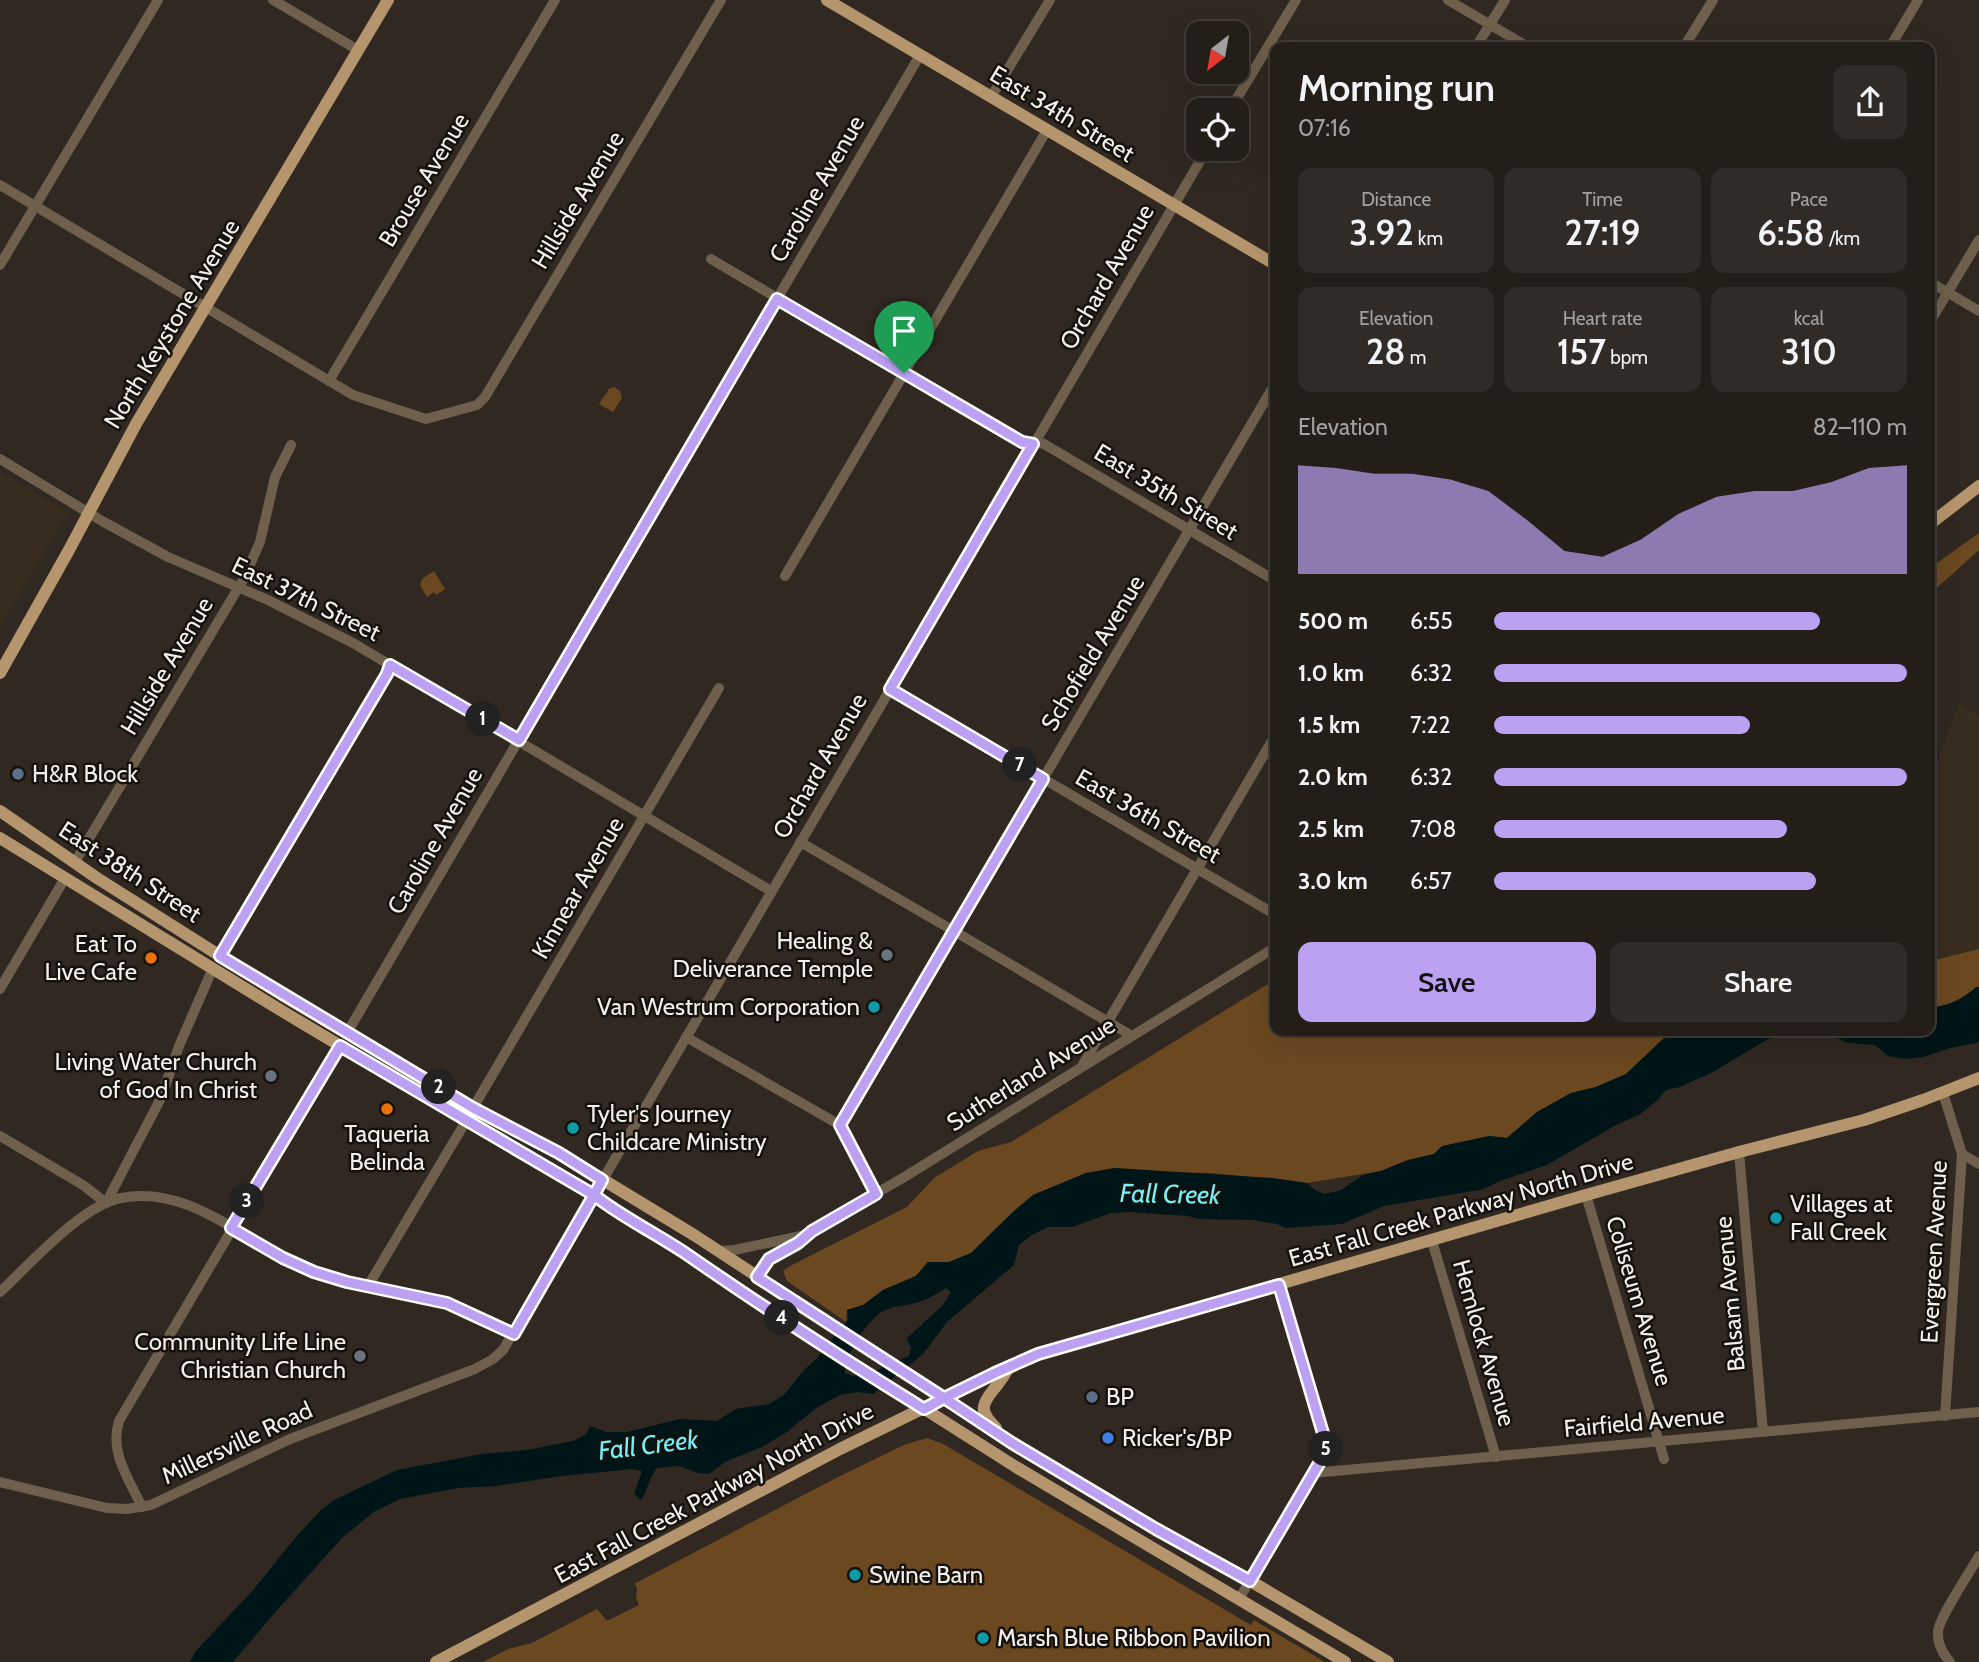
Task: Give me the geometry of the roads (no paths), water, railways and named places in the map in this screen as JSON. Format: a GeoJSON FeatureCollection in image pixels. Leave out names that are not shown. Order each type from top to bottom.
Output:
{"type":"FeatureCollection","features":[{"type":"Feature","properties":{"kind":"main road","name":"North Keystone Avenue"},"geometry":{"type":"LineString","coordinates":[[0,673],[130,434],[387,0]]}},
{"type":"Feature","properties":{"kind":"main road","name":"East 34th Street"},"geometry":{"type":"LineString","coordinates":[[827,0],[1270,262]]}},
{"type":"Feature","properties":{"kind":"main road"},"geometry":{"type":"LineString","coordinates":[[1935,520],[1979,486]]}},
{"type":"Feature","properties":{"kind":"main road","name":"East 38th Street"},"geometry":{"type":"LineString","coordinates":[[0,811],[97,878],[220,956],[473,1108],[559,1153],[719,1251],[1012,1443],[1388,1662]]}},
{"type":"Feature","properties":{"kind":"main road","name":"East 38th Street"},"geometry":{"type":"LineString","coordinates":[[0,838],[340,1046],[594,1195],[764,1307],[1074,1503],[1345,1662]]}},
{"type":"Feature","properties":{"kind":"main road","name":"East Fall Creek Parkway North Drive"},"geometry":{"type":"LineString","coordinates":[[436,1662],[840,1449],[1038,1354],[1586,1195],[1864,1120],[1979,1078]]}},
{"type":"Feature","properties":{"kind":"main road"},"geometry":{"type":"LineString","coordinates":[[1011,1365],[986,1397],[984,1412],[987,1419],[1012,1443]]}},
{"type":"Feature","properties":{"kind":"street"},"geometry":{"type":"LineString","coordinates":[[0,265],[158,0]]}},
{"type":"Feature","properties":{"kind":"street"},"geometry":{"type":"LineString","coordinates":[[272,0],[358,50]]}},
{"type":"Feature","properties":{"kind":"street","name":"Brouse Avenue"},"geometry":{"type":"LineString","coordinates":[[330,382],[555,0]]}},
{"type":"Feature","properties":{"kind":"street","name":"Hillside Avenue"},"geometry":{"type":"LineString","coordinates":[[330,382],[353,395],[417,418],[431,419],[477,405],[485,397],[721,0]]}},
{"type":"Feature","properties":{"kind":"street"},"geometry":{"type":"LineString","coordinates":[[991,97],[1050,0]]}},
{"type":"Feature","properties":{"kind":"street"},"geometry":{"type":"LineString","coordinates":[[1271,42],[1296,0]]}},
{"type":"Feature","properties":{"kind":"street"},"geometry":{"type":"LineString","coordinates":[[1448,0],[1519,42]]}},
{"type":"Feature","properties":{"kind":"street"},"geometry":{"type":"LineString","coordinates":[[1479,42],[1505,0]]}},
{"type":"Feature","properties":{"kind":"street"},"geometry":{"type":"LineString","coordinates":[[1687,42],[1713,0]]}},
{"type":"Feature","properties":{"kind":"street"},"geometry":{"type":"LineString","coordinates":[[1893,42],[1918,0]]}},
{"type":"Feature","properties":{"kind":"street"},"geometry":{"type":"LineString","coordinates":[[1237,98],[1270,43]]}},
{"type":"Feature","properties":{"kind":"street","name":"Caroline Avenue"},"geometry":{"type":"LineString","coordinates":[[347,1033],[920,55]]}},
{"type":"Feature","properties":{"kind":"street"},"geometry":{"type":"LineString","coordinates":[[785,576],[1047,130]]}},
{"type":"Feature","properties":{"kind":"street","name":"Orchard Avenue"},"geometry":{"type":"LineString","coordinates":[[514,1334],[1200,161]]}},
{"type":"Feature","properties":{"kind":"street"},"geometry":{"type":"LineString","coordinates":[[0,185],[330,382]]}},
{"type":"Feature","properties":{"kind":"street"},"geometry":{"type":"LineString","coordinates":[[1935,314],[1979,240]]}},
{"type":"Feature","properties":{"kind":"street","name":"East 35th Street"},"geometry":{"type":"LineString","coordinates":[[711,260],[1022,442],[1044,444],[1270,577]]}},
{"type":"Feature","properties":{"kind":"street"},"geometry":{"type":"LineString","coordinates":[[1935,285],[1979,311]]}},
{"type":"Feature","properties":{"kind":"street","name":"Schofield Avenue"},"geometry":{"type":"LineString","coordinates":[[840,1125],[1270,392]]}},
{"type":"Feature","properties":{"kind":"street","name":"Hillside Avenue"},"geometry":{"type":"LineString","coordinates":[[75,862],[239,588],[256,554],[275,477],[291,445]]}},
{"type":"Feature","properties":{"kind":"street","name":"East 37th Street"},"geometry":{"type":"LineString","coordinates":[[0,459],[168,557],[316,623],[519,740],[771,891]]}},
{"type":"Feature","properties":{"kind":"street"},"geometry":{"type":"LineString","coordinates":[[220,956],[390,665]]}},
{"type":"Feature","properties":{"kind":"street","name":"Kinnear Avenue"},"geometry":{"type":"LineString","coordinates":[[473,1108],[719,688]]}},
{"type":"Feature","properties":{"kind":"street","name":"East 36th Street"},"geometry":{"type":"LineString","coordinates":[[890,689],[1270,912]]}},
{"type":"Feature","properties":{"kind":"street"},"geometry":{"type":"LineString","coordinates":[[1081,1068],[1270,744]]}},
{"type":"Feature","properties":{"kind":"street"},"geometry":{"type":"LineString","coordinates":[[800,842],[1132,1037]]}},
{"type":"Feature","properties":{"kind":"street"},"geometry":{"type":"LineString","coordinates":[[0,989],[65,878]]}},
{"type":"Feature","properties":{"kind":"street","name":"Sutherland Avenue"},"geometry":{"type":"LineString","coordinates":[[757,1277],[769,1259],[1270,951]]}},
{"type":"Feature","properties":{"kind":"street"},"geometry":{"type":"LineString","coordinates":[[106,1203],[160,1098],[213,968]]}},
{"type":"Feature","properties":{"kind":"street"},"geometry":{"type":"LineString","coordinates":[[686,1037],[840,1125],[876,1194]]}},
{"type":"Feature","properties":{"kind":"street"},"geometry":{"type":"LineString","coordinates":[[142,1507],[116,1448],[117,1425],[340,1046]]}},
{"type":"Feature","properties":{"kind":"street","name":"Evergreen Avenue"},"geometry":{"type":"LineString","coordinates":[[1943,1093],[1962,1154],[1944,1416]]}},
{"type":"Feature","properties":{"kind":"street"},"geometry":{"type":"LineString","coordinates":[[368,1286],[466,1121]]}},
{"type":"Feature","properties":{"kind":"street"},"geometry":{"type":"LineString","coordinates":[[0,1136],[83,1185],[106,1203]]}},
{"type":"Feature","properties":{"kind":"street","name":"Balsam Avenue"},"geometry":{"type":"LineString","coordinates":[[1740,1152],[1763,1432]]}},
{"type":"Feature","properties":{"kind":"street"},"geometry":{"type":"LineString","coordinates":[[1962,1154],[1979,1164]]}},
{"type":"Feature","properties":{"kind":"street","name":"Coliseum Avenue"},"geometry":{"type":"LineString","coordinates":[[1586,1195],[1664,1459]]}},
{"type":"Feature","properties":{"kind":"street"},"geometry":{"type":"LineString","coordinates":[[0,1292],[64,1232],[106,1203],[136,1196],[166,1199],[193,1207],[304,1268],[333,1279],[447,1303],[514,1334]]}},
{"type":"Feature","properties":{"kind":"street","name":"Sutherland Avenue"},"geometry":{"type":"LineString","coordinates":[[719,1251],[734,1251],[807,1235]]}},
{"type":"Feature","properties":{"kind":"street","name":"Hemlock Avenue"},"geometry":{"type":"LineString","coordinates":[[1432,1241],[1496,1457]]}},
{"type":"Feature","properties":{"kind":"street"},"geometry":{"type":"LineString","coordinates":[[1239,1600],[1324,1455],[1326,1443],[1279,1285]]}},
{"type":"Feature","properties":{"kind":"street","name":"Millersville Road"},"geometry":{"type":"LineString","coordinates":[[0,1482],[107,1508],[127,1509],[157,1503],[290,1438],[482,1366],[497,1356],[514,1334]]}},
{"type":"Feature","properties":{"kind":"street","name":"Fairfield Avenue"},"geometry":{"type":"LineString","coordinates":[[1313,1473],[1979,1412]]}},
{"type":"Feature","properties":{"kind":"street"},"geometry":{"type":"LineString","coordinates":[[1950,1662],[1938,1640],[1938,1628],[1979,1556]]}},
{"type":"Feature","properties":{"kind":"water"},"geometry":{"type":"Polygon","coordinates":[[[1979,987],[1979,1041],[1976,1043],[1906,1059],[1888,1056],[1875,1045],[1848,1043],[1832,1036],[1935,1036],[1935,1007],[1979,987]]]}},
{"type":"Feature","properties":{"kind":"water","name":"Fall Creek"},"geometry":{"type":"Polygon","coordinates":[[[1672,1036],[1780,1036],[1768,1039],[1713,1072],[1680,1087],[1666,1090],[1639,1115],[1616,1125],[1547,1165],[1484,1189],[1384,1206],[1342,1224],[1285,1228],[1253,1220],[1199,1219],[1129,1212],[1111,1213],[1072,1227],[1048,1227],[1019,1245],[1014,1265],[947,1322],[923,1354],[873,1394],[857,1392],[840,1395],[816,1408],[787,1432],[762,1447],[725,1462],[709,1474],[679,1466],[657,1468],[641,1500],[634,1494],[642,1471],[633,1469],[497,1486],[458,1488],[400,1499],[375,1511],[343,1537],[233,1662],[190,1662],[195,1652],[254,1589],[296,1537],[334,1500],[397,1470],[573,1441],[586,1434],[590,1426],[606,1432],[627,1432],[680,1419],[717,1421],[736,1409],[769,1404],[784,1395],[817,1358],[848,1320],[847,1310],[863,1305],[883,1290],[916,1276],[928,1262],[949,1262],[971,1253],[1033,1195],[1086,1173],[1115,1168],[1273,1178],[1307,1183],[1325,1194],[1341,1190],[1363,1175],[1434,1154],[1442,1146],[1489,1136],[1507,1138],[1537,1112],[1571,1093],[1596,1087],[1626,1074],[1663,1039],[1672,1036]],[[946,1288],[921,1301],[880,1313],[856,1342],[848,1356],[845,1373],[853,1376],[871,1373],[909,1356],[911,1348],[907,1338],[943,1305],[951,1292],[946,1288]]]}},
{"type":"Feature","properties":{"kind":"place","name":"H&R Block"},"geometry":{"type":"Point","coordinates":[18,774]}},
{"type":"Feature","properties":{"kind":"place","name":"Healing & Deliverance Temple"},"geometry":{"type":"Point","coordinates":[887,955]}},
{"type":"Feature","properties":{"kind":"place","name":"Eat To Live Cafe"},"geometry":{"type":"Point","coordinates":[151,958]}},
{"type":"Feature","properties":{"kind":"place","name":"Van Westrum Corporation"},"geometry":{"type":"Point","coordinates":[874,1007]}},
{"type":"Feature","properties":{"kind":"place","name":"Living Water Church of God In Christ"},"geometry":{"type":"Point","coordinates":[271,1076]}},
{"type":"Feature","properties":{"kind":"place","name":"Taqueria Belinda"},"geometry":{"type":"Point","coordinates":[387,1109]}},
{"type":"Feature","properties":{"kind":"place","name":"Tyler's Journey Childcare Ministry"},"geometry":{"type":"Point","coordinates":[573,1128]}},
{"type":"Feature","properties":{"kind":"place","name":"Villages at Fall Creek"},"geometry":{"type":"Point","coordinates":[1776,1218]}},
{"type":"Feature","properties":{"kind":"place","name":"Community Life Line Christian Church"},"geometry":{"type":"Point","coordinates":[360,1356]}},
{"type":"Feature","properties":{"kind":"place","name":"BP"},"geometry":{"type":"Point","coordinates":[1092,1397]}},
{"type":"Feature","properties":{"kind":"place","name":"Ricker's/BP"},"geometry":{"type":"Point","coordinates":[1108,1438]}},
{"type":"Feature","properties":{"kind":"place","name":"Swine Barn"},"geometry":{"type":"Point","coordinates":[855,1575]}},
{"type":"Feature","properties":{"kind":"place","name":"Marsh Blue Ribbon Pavilion"},"geometry":{"type":"Point","coordinates":[983,1638]}}]}
